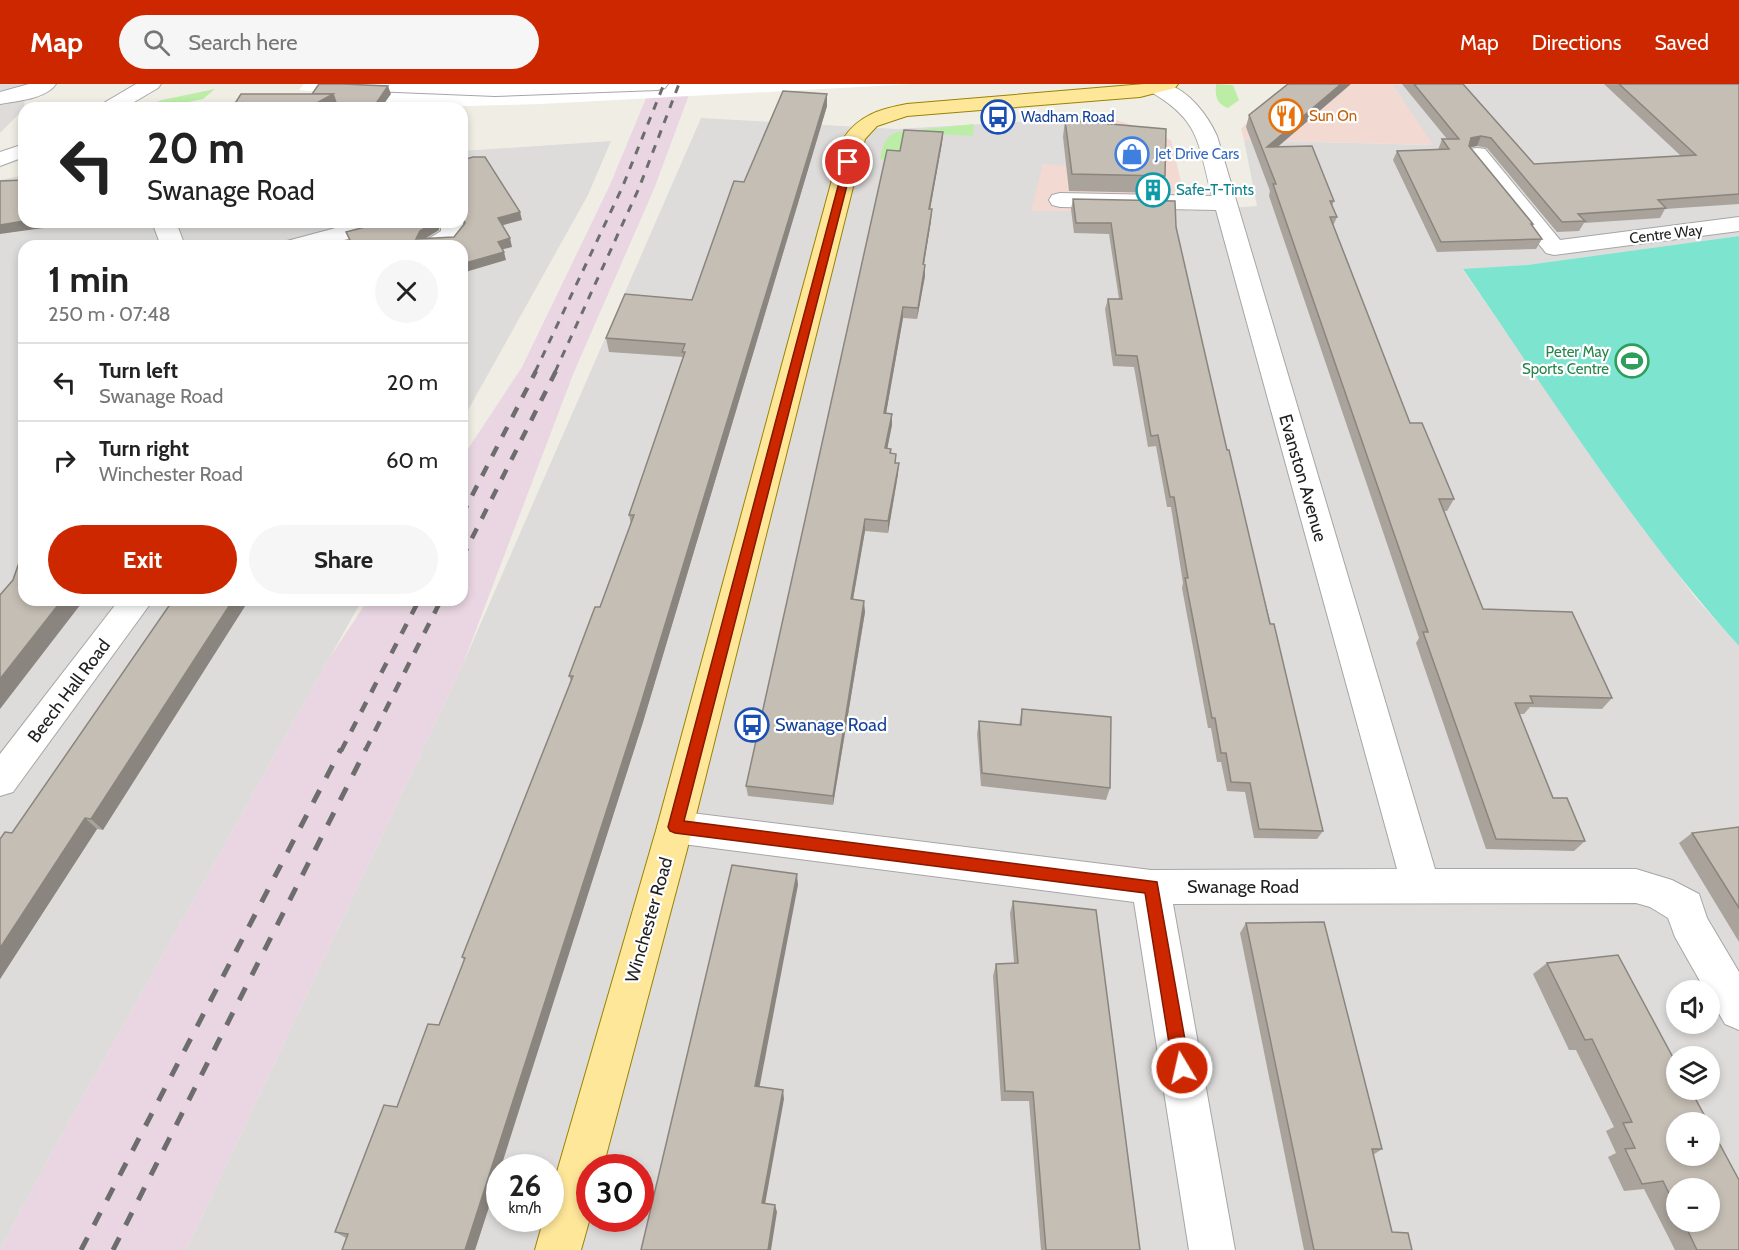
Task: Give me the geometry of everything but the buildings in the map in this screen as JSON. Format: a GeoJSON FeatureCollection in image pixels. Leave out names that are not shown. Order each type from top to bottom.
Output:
{"type":"FeatureCollection","features":[{"type":"Feature","properties":{"kind":"main road","name":"Winchester Road"},"geometry":{"type":"LineString","coordinates":[[558,1250],[675,827],[854,139],[859,129],[876,118],[907,110],[1140,91],[1163,86]]}},
{"type":"Feature","properties":{"kind":"street"},"geometry":{"type":"LineString","coordinates":[[120,102],[151,84]]}},
{"type":"Feature","properties":{"kind":"street"},"geometry":{"type":"LineString","coordinates":[[347,84],[399,88],[495,90],[658,84]]}},
{"type":"Feature","properties":{"kind":"street"},"geometry":{"type":"LineString","coordinates":[[0,98],[43,86],[49,102]]}},
{"type":"Feature","properties":{"kind":"street","name":"Evanston Avenue"},"geometry":{"type":"LineString","coordinates":[[1163,86],[1201,120],[1421,887]]}},
{"type":"Feature","properties":{"kind":"street"},"geometry":{"type":"LineString","coordinates":[[0,159],[18,152]]}},
{"type":"Feature","properties":{"kind":"street","name":"Centre Way"},"geometry":{"type":"LineString","coordinates":[[1477,154],[1554,248],[1739,224]]}},
{"type":"Feature","properties":{"kind":"street"},"geometry":{"type":"LineString","coordinates":[[1060,200],[1225,203]]}},
{"type":"Feature","properties":{"kind":"street"},"geometry":{"type":"LineString","coordinates":[[317,240],[362,228]]}},
{"type":"Feature","properties":{"kind":"street"},"geometry":{"type":"LineString","coordinates":[[445,240],[453,232],[453,228]]}},
{"type":"Feature","properties":{"kind":"street","name":"Beech Hall Road"},"geometry":{"type":"LineString","coordinates":[[0,781],[132,606]]}},
{"type":"Feature","properties":{"kind":"street","name":"Swanage Road"},"geometry":{"type":"LineString","coordinates":[[675,827],[1151,887],[1636,886],[1659,892],[1685,907],[1689,924],[1739,1010]]}},
{"type":"Feature","properties":{"kind":"street"},"geometry":{"type":"LineString","coordinates":[[1151,887],[1212,1250]]}},
{"type":"Feature","properties":{"kind":"shaded area"},"geometry":{"type":"Polygon","coordinates":[[[0,84],[26,84],[25,102],[18,102],[18,115],[0,133],[0,84]]]}},
{"type":"Feature","properties":{"kind":"shaded area"},"geometry":{"type":"Polygon","coordinates":[[[652,84],[693,84],[654,189],[574,372],[463,664],[186,1250],[0,1250],[50,1156],[330,657],[364,606],[468,606],[468,449],[522,367],[609,187],[652,84]]]}},
{"type":"Feature","properties":{"kind":"shaded area"},"geometry":{"type":"Polygon","coordinates":[[[1286,84],[1392,84],[1433,145],[1244,140],[1241,129],[1286,84]]]}},
{"type":"Feature","properties":{"kind":"shaded area"},"geometry":{"type":"Polygon","coordinates":[[[1392,84],[1739,84],[1739,236],[1527,265],[1463,270],[1589,452],[1694,596],[1739,646],[1739,1250],[186,1250],[463,664],[701,118],[896,129],[1105,117],[1099,169],[1188,211],[1257,206],[1244,140],[1432,145],[1392,84]]]}},
{"type":"Feature","properties":{"kind":"shaded area"},"geometry":{"type":"Polygon","coordinates":[[[1105,117],[1171,140],[1188,211],[1031,211],[1043,164],[1099,169],[1105,117]]]}},
{"type":"Feature","properties":{"kind":"shaded area"},"geometry":{"type":"Polygon","coordinates":[[[611,141],[588,195],[468,410],[468,240],[18,240],[18,606],[359,606],[50,1156],[0,1250],[0,180],[18,176],[18,228],[468,228],[468,151],[611,141]]]}},
{"type":"Feature","properties":{"kind":"shaded area","name":"Peter May Sports Centre"},"geometry":{"type":"Polygon","coordinates":[[[1739,236],[1739,646],[1664,557],[1629,510],[1463,269],[1527,265],[1739,236]]]}},
{"type":"Feature","properties":{"kind":"green space"},"geometry":{"type":"Polygon","coordinates":[[[1216,84],[1233,85],[1239,100],[1228,108],[1221,104],[1217,99],[1216,84]]]}},
{"type":"Feature","properties":{"kind":"green space"},"geometry":{"type":"Polygon","coordinates":[[[215,89],[203,99],[188,102],[157,102],[215,89]]]}},
{"type":"Feature","properties":{"kind":"green space"},"geometry":{"type":"Polygon","coordinates":[[[974,124],[973,136],[936,134],[900,162],[880,159],[885,142],[897,132],[974,124]]]}},
{"type":"Feature","properties":{"kind":"pier"},"geometry":{"type":"Polygon","coordinates":[[[304,84],[914,84],[468,106],[468,102],[350,102],[354,95],[299,90],[304,84]]]}},
{"type":"Feature","properties":{"kind":"railway"},"geometry":{"type":"LineString","coordinates":[[535,372],[622,188],[664,84]]}},
{"type":"Feature","properties":{"kind":"railway"},"geometry":{"type":"LineString","coordinates":[[555,372],[639,188],[679,84]]}},
{"type":"Feature","properties":{"kind":"railway"},"geometry":{"type":"LineString","coordinates":[[468,503],[536,371]]}},
{"type":"Feature","properties":{"kind":"railway"},"geometry":{"type":"LineString","coordinates":[[468,546],[556,371]]}},
{"type":"Feature","properties":{"kind":"railway"},"geometry":{"type":"LineString","coordinates":[[341,751],[416,606]]}},
{"type":"Feature","properties":{"kind":"railway"},"geometry":{"type":"LineString","coordinates":[[365,751],[438,606]]}},
{"type":"Feature","properties":{"kind":"railway"},"geometry":{"type":"LineString","coordinates":[[81,1250],[341,749]]}},
{"type":"Feature","properties":{"kind":"railway"},"geometry":{"type":"LineString","coordinates":[[113,1250],[366,749]]}},
{"type":"Feature","properties":{"kind":"place","name":"Sun On"},"geometry":{"type":"Point","coordinates":[1286,116]}},
{"type":"Feature","properties":{"kind":"place","name":"Wadham Road"},"geometry":{"type":"Point","coordinates":[998,117]}},
{"type":"Feature","properties":{"kind":"place","name":"Jet Drive Cars"},"geometry":{"type":"Point","coordinates":[1132,154]}},
{"type":"Feature","properties":{"kind":"place","name":"Safe-T-Tints"},"geometry":{"type":"Point","coordinates":[1153,190]}},
{"type":"Feature","properties":{"kind":"place","name":"Peter May Sports Centre"},"geometry":{"type":"Point","coordinates":[1632,361]}},
{"type":"Feature","properties":{"kind":"place","name":"Swanage Road"},"geometry":{"type":"Point","coordinates":[752,725]}},
{"type":"Feature","properties":{"kind":"route"},"geometry":{"type":"LineString","coordinates":[[848,162],[675,827],[1151,887],[1182,1068]]}}]}
